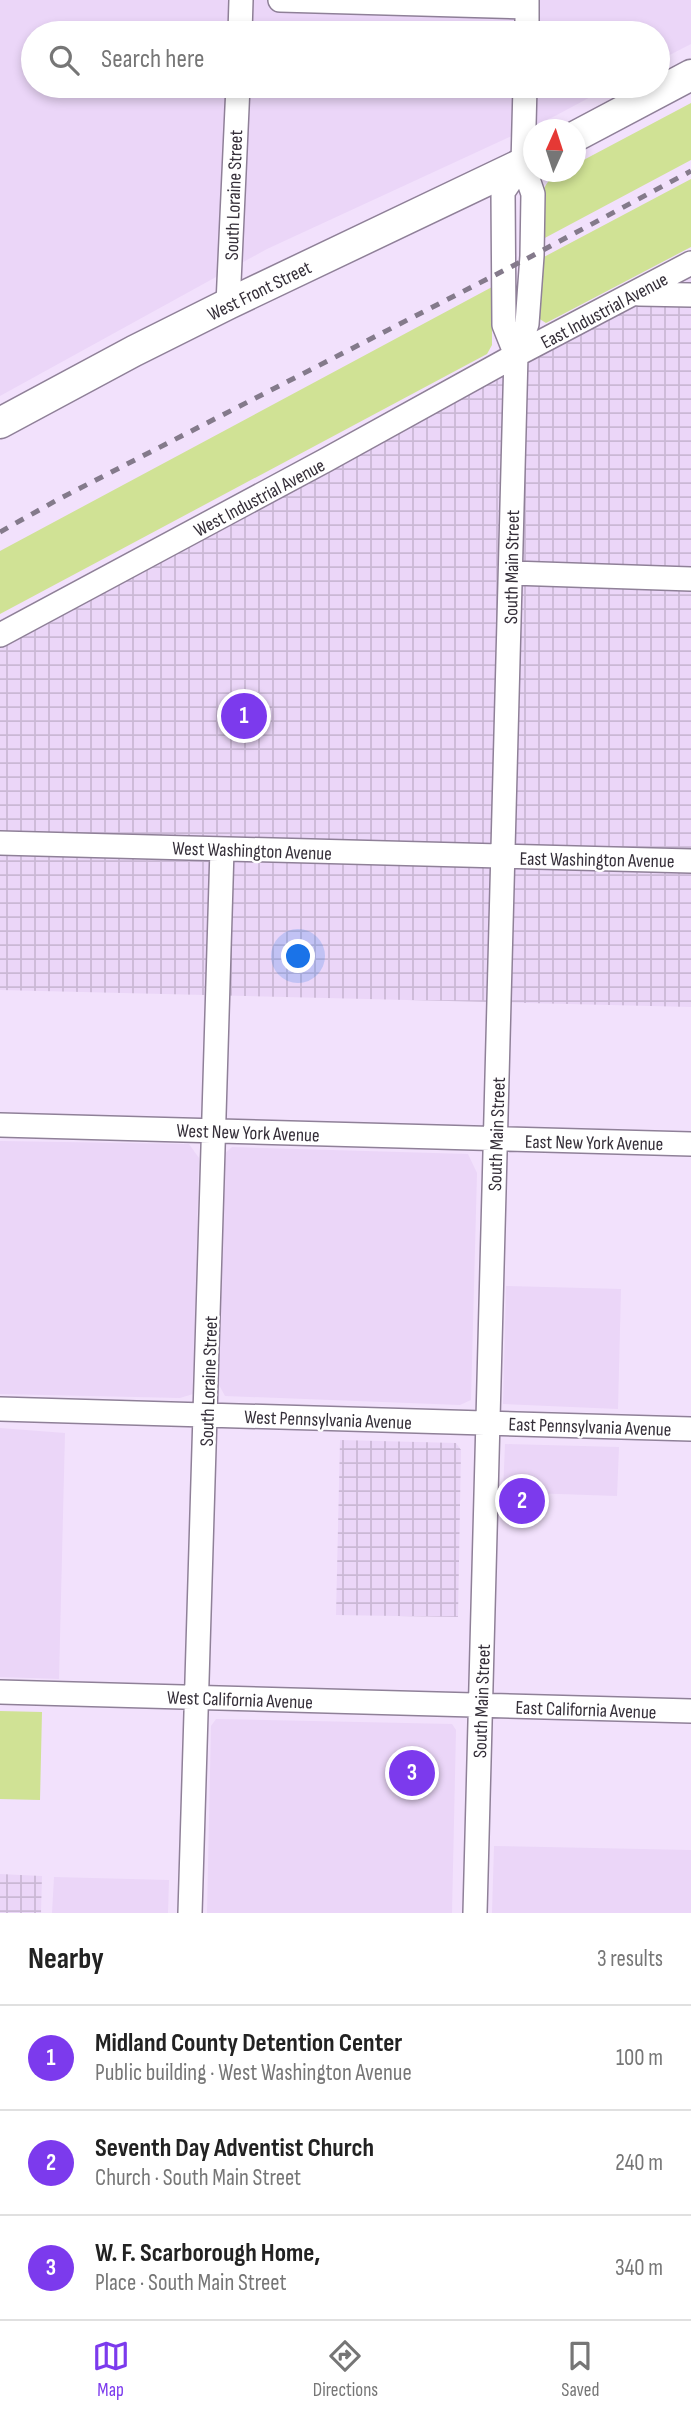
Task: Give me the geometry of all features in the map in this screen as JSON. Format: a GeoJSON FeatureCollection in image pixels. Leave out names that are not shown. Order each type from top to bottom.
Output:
{"type":"FeatureCollection","features":[{"type":"Feature","properties":{"kind":"main road"},"geometry":{"type":"LineString","coordinates":[[670,86],[691,75]]}},
{"type":"Feature","properties":{"kind":"main road"},"geometry":{"type":"LineString","coordinates":[[586,131],[648,98]]}},
{"type":"Feature","properties":{"kind":"main road","name":"West Front Street"},"geometry":{"type":"LineString","coordinates":[[0,423],[228,304],[523,163]]}},
{"type":"Feature","properties":{"kind":"street"},"geometry":{"type":"LineString","coordinates":[[240,21],[241,0]]}},
{"type":"Feature","properties":{"kind":"street"},"geometry":{"type":"LineString","coordinates":[[279,0],[527,4]]}},
{"type":"Feature","properties":{"kind":"street","name":"South Loraine Street"},"geometry":{"type":"LineString","coordinates":[[228,304],[237,98]]}},
{"type":"Feature","properties":{"kind":"street"},"geometry":{"type":"LineString","coordinates":[[525,98],[526,119]]}},
{"type":"Feature","properties":{"kind":"street","name":"South Main Street"},"geometry":{"type":"LineString","coordinates":[[475,1913],[516,355],[504,325],[503,192],[523,167]]}},
{"type":"Feature","properties":{"kind":"street","name":"East Industrial Avenue"},"geometry":{"type":"LineString","coordinates":[[516,355],[691,263]]}},
{"type":"Feature","properties":{"kind":"street"},"geometry":{"type":"LineString","coordinates":[[635,293],[691,295]]}},
{"type":"Feature","properties":{"kind":"street","name":"West Industrial Avenue"},"geometry":{"type":"LineString","coordinates":[[0,635],[338,454],[516,355]]}},
{"type":"Feature","properties":{"kind":"street"},"geometry":{"type":"LineString","coordinates":[[512,573],[691,579]]}},
{"type":"Feature","properties":{"kind":"street","name":"West Washington Avenue"},"geometry":{"type":"LineString","coordinates":[[0,843],[504,856]]}},
{"type":"Feature","properties":{"kind":"street","name":"South Loraine Street"},"geometry":{"type":"LineString","coordinates":[[190,1913],[222,849]]}},
{"type":"Feature","properties":{"kind":"street","name":"East Washington Avenue"},"geometry":{"type":"LineString","coordinates":[[504,856],[691,861]]}},
{"type":"Feature","properties":{"kind":"street","name":"West New York Avenue"},"geometry":{"type":"LineString","coordinates":[[0,1125],[496,1139]]}},
{"type":"Feature","properties":{"kind":"street","name":"East New York Avenue"},"geometry":{"type":"LineString","coordinates":[[496,1139],[691,1144]]}},
{"type":"Feature","properties":{"kind":"street","name":"West Pennsylvania Avenue"},"geometry":{"type":"LineString","coordinates":[[0,1409],[488,1424]]}},
{"type":"Feature","properties":{"kind":"street","name":"East Pennsylvania Avenue"},"geometry":{"type":"LineString","coordinates":[[488,1424],[691,1429]]}},
{"type":"Feature","properties":{"kind":"street","name":"West California Avenue"},"geometry":{"type":"LineString","coordinates":[[0,1692],[481,1706]]}},
{"type":"Feature","properties":{"kind":"street","name":"East California Avenue"},"geometry":{"type":"LineString","coordinates":[[481,1706],[691,1711]]}},
{"type":"Feature","properties":{"kind":"shaded area"},"geometry":{"type":"Polygon","coordinates":[[[0,0],[691,0],[691,44],[670,55],[670,21],[21,21],[21,98],[589,98],[549,119],[523,119],[523,131],[267,249],[0,396],[0,0]]]}},
{"type":"Feature","properties":{"kind":"shaded area"},"geometry":{"type":"Polygon","coordinates":[[[691,261],[691,1007],[0,990],[0,630],[691,261]]]}},
{"type":"Feature","properties":{"kind":"shaded area"},"geometry":{"type":"Polygon","coordinates":[[[0,1141],[189,1144],[199,1158],[193,1394],[180,1398],[0,1394],[0,1141]]]}},
{"type":"Feature","properties":{"kind":"shaded area"},"geometry":{"type":"Polygon","coordinates":[[[232,1147],[468,1154],[477,1173],[471,1400],[460,1405],[225,1396],[219,1385],[223,1155],[232,1147]]]}},
{"type":"Feature","properties":{"kind":"shaded area"},"geometry":{"type":"Polygon","coordinates":[[[506,1286],[621,1289],[618,1409],[503,1404],[506,1286]]]}},
{"type":"Feature","properties":{"kind":"shaded area"},"geometry":{"type":"Polygon","coordinates":[[[0,1428],[65,1433],[59,1679],[0,1677],[0,1428]]]}},
{"type":"Feature","properties":{"kind":"shaded area"},"geometry":{"type":"Polygon","coordinates":[[[340,1440],[456,1443],[461,1450],[458,1617],[336,1615],[340,1440]]]}},
{"type":"Feature","properties":{"kind":"shaded area"},"geometry":{"type":"Polygon","coordinates":[[[505,1444],[619,1447],[617,1496],[503,1492],[505,1444]]]}},
{"type":"Feature","properties":{"kind":"shaded area"},"geometry":{"type":"Polygon","coordinates":[[[216,1719],[452,1724],[456,1730],[452,1913],[207,1913],[211,1726],[216,1719]]]}},
{"type":"Feature","properties":{"kind":"shaded area"},"geometry":{"type":"Polygon","coordinates":[[[494,1846],[691,1850],[691,1913],[492,1913],[494,1846]]]}},
{"type":"Feature","properties":{"kind":"shaded area"},"geometry":{"type":"Polygon","coordinates":[[[0,1874],[42,1876],[41,1913],[0,1913],[0,1874]]]}},
{"type":"Feature","properties":{"kind":"shaded area"},"geometry":{"type":"Polygon","coordinates":[[[54,1877],[169,1880],[168,1913],[52,1913],[54,1877]]]}},
{"type":"Feature","properties":{"kind":"green space"},"geometry":{"type":"Polygon","coordinates":[[[691,103],[691,160],[541,240],[541,204],[546,185],[549,182],[586,182],[586,159],[691,103]]]}},
{"type":"Feature","properties":{"kind":"green space"},"geometry":{"type":"Polygon","coordinates":[[[691,179],[691,247],[546,323],[538,318],[542,258],[691,179]]]}},
{"type":"Feature","properties":{"kind":"green space"},"geometry":{"type":"Polygon","coordinates":[[[492,287],[492,345],[487,354],[0,614],[0,551],[492,287]]]}},
{"type":"Feature","properties":{"kind":"green space"},"geometry":{"type":"Polygon","coordinates":[[[0,1711],[42,1712],[40,1800],[0,1799],[0,1711]]]}},
{"type":"Feature","properties":{"kind":"railway"},"geometry":{"type":"LineString","coordinates":[[0,532],[691,171]]}},
{"type":"Feature","properties":{"kind":"place","name":"Midland County Detention Center"},"geometry":{"type":"Point","coordinates":[244,716]}},
{"type":"Feature","properties":{"kind":"place","name":"Seventh Day Adventist Church"},"geometry":{"type":"Point","coordinates":[522,1501]}},
{"type":"Feature","properties":{"kind":"place","name":"W. F. Scarborough Home,"},"geometry":{"type":"Point","coordinates":[412,1773]}}]}
